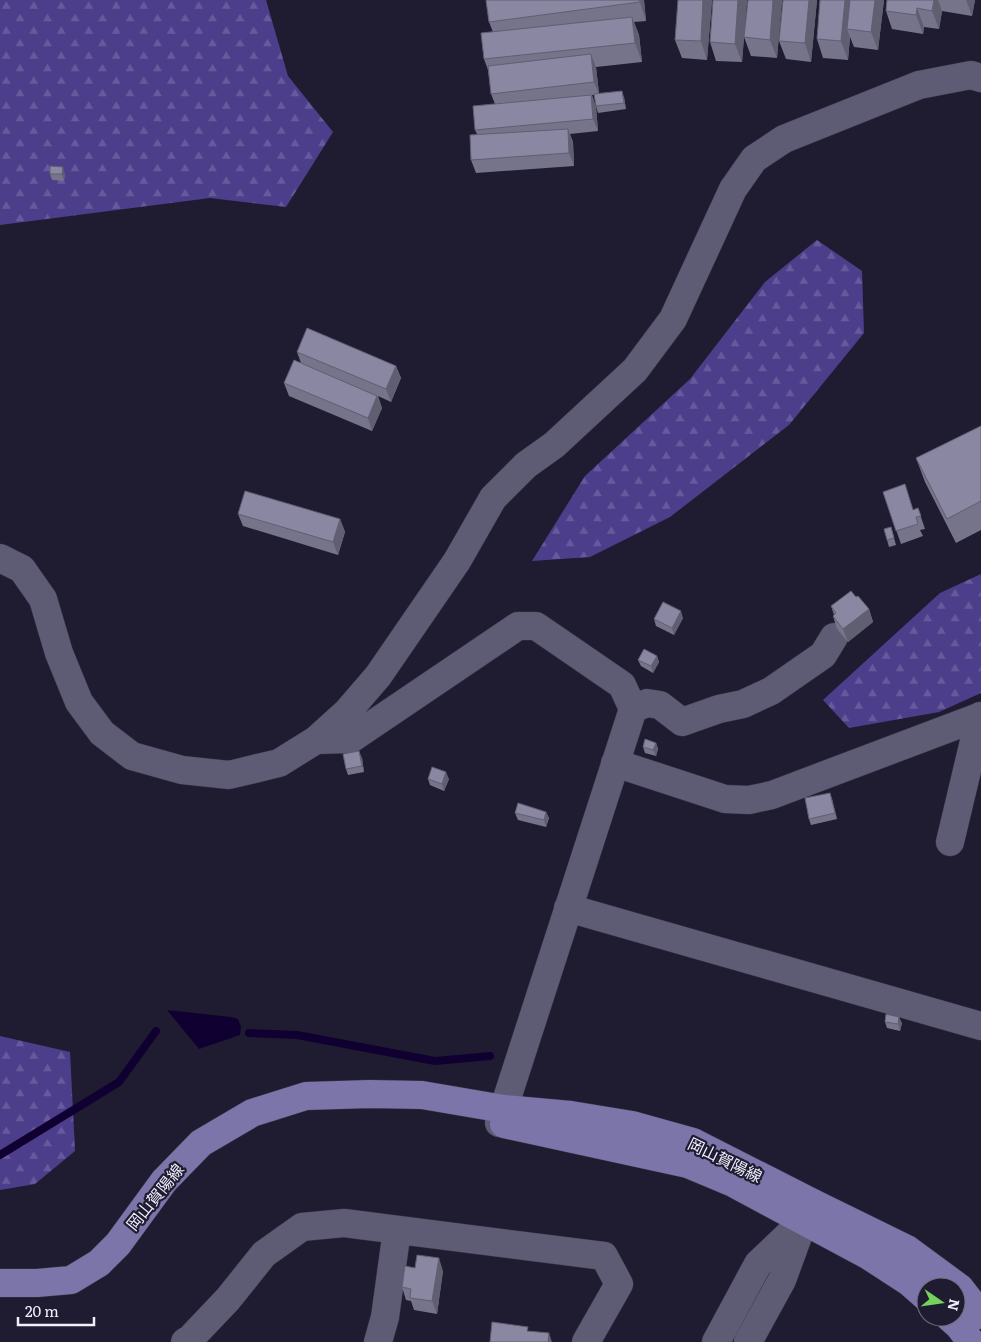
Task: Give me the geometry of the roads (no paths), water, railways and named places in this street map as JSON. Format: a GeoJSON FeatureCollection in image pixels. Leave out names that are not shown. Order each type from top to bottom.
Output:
{"type":"FeatureCollection","features":[{"type":"Feature","properties":{"kind":"main road","name":"岡山賀陽線"},"geometry":{"type":"LineString","coordinates":[[0,1283],[37,1283],[71,1280],[98,1263],[118,1244],[164,1181],[201,1143],[252,1113],[306,1096],[370,1094],[501,1116],[688,1164],[808,1212],[907,1248],[960,1288],[981,1315]]}},
{"type":"Feature","properties":{"kind":"main road","name":"岡山賀陽線"},"geometry":{"type":"LineString","coordinates":[[808,1212],[916,1289]]}},
{"type":"Feature","properties":{"kind":"main road"},"geometry":{"type":"LineString","coordinates":[[959,1327],[971,1342]]}},
{"type":"Feature","properties":{"kind":"street"},"geometry":{"type":"LineString","coordinates":[[0,558],[22,569],[43,599],[59,653],[78,702],[102,733],[132,756],[182,770],[229,775],[279,763],[316,740],[347,712],[378,676],[457,561],[493,498],[526,465],[554,445],[635,370],[673,319],[733,189],[754,159],[784,139],[919,85],[978,73]]}},
{"type":"Feature","properties":{"kind":"street"},"geometry":{"type":"LineString","coordinates":[[316,740],[351,740],[518,626],[536,626],[622,685],[632,709],[501,1116]]}},
{"type":"Feature","properties":{"kind":"street"},"geometry":{"type":"LineString","coordinates":[[632,709],[647,703],[660,705],[682,722],[743,704],[771,691],[822,655],[834,637]]}},
{"type":"Feature","properties":{"kind":"street"},"geometry":{"type":"LineString","coordinates":[[615,763],[726,799],[749,800],[772,795],[980,716]]}},
{"type":"Feature","properties":{"kind":"street"},"geometry":{"type":"LineString","coordinates":[[950,842],[980,716]]}},
{"type":"Feature","properties":{"kind":"street"},"geometry":{"type":"LineString","coordinates":[[568,908],[981,1026]]}},
{"type":"Feature","properties":{"kind":"street"},"geometry":{"type":"LineString","coordinates":[[716,1342],[758,1264],[808,1212]]}},
{"type":"Feature","properties":{"kind":"street"},"geometry":{"type":"LineString","coordinates":[[748,1342],[782,1280],[808,1212]]}},
{"type":"Feature","properties":{"kind":"street"},"geometry":{"type":"LineString","coordinates":[[190,1341],[228,1300],[264,1254],[302,1227],[344,1223],[604,1256],[619,1284],[586,1342]]}},
{"type":"Feature","properties":{"kind":"street"},"geometry":{"type":"LineString","coordinates":[[378,1342],[385,1317],[397,1230]]}},
{"type":"Feature","properties":{"kind":"waterway"},"geometry":{"type":"LineString","coordinates":[[0,1155],[119,1082],[156,1031]]}},
{"type":"Feature","properties":{"kind":"waterway"},"geometry":{"type":"LineString","coordinates":[[249,1033],[297,1035],[435,1061],[490,1056]]}}]}
